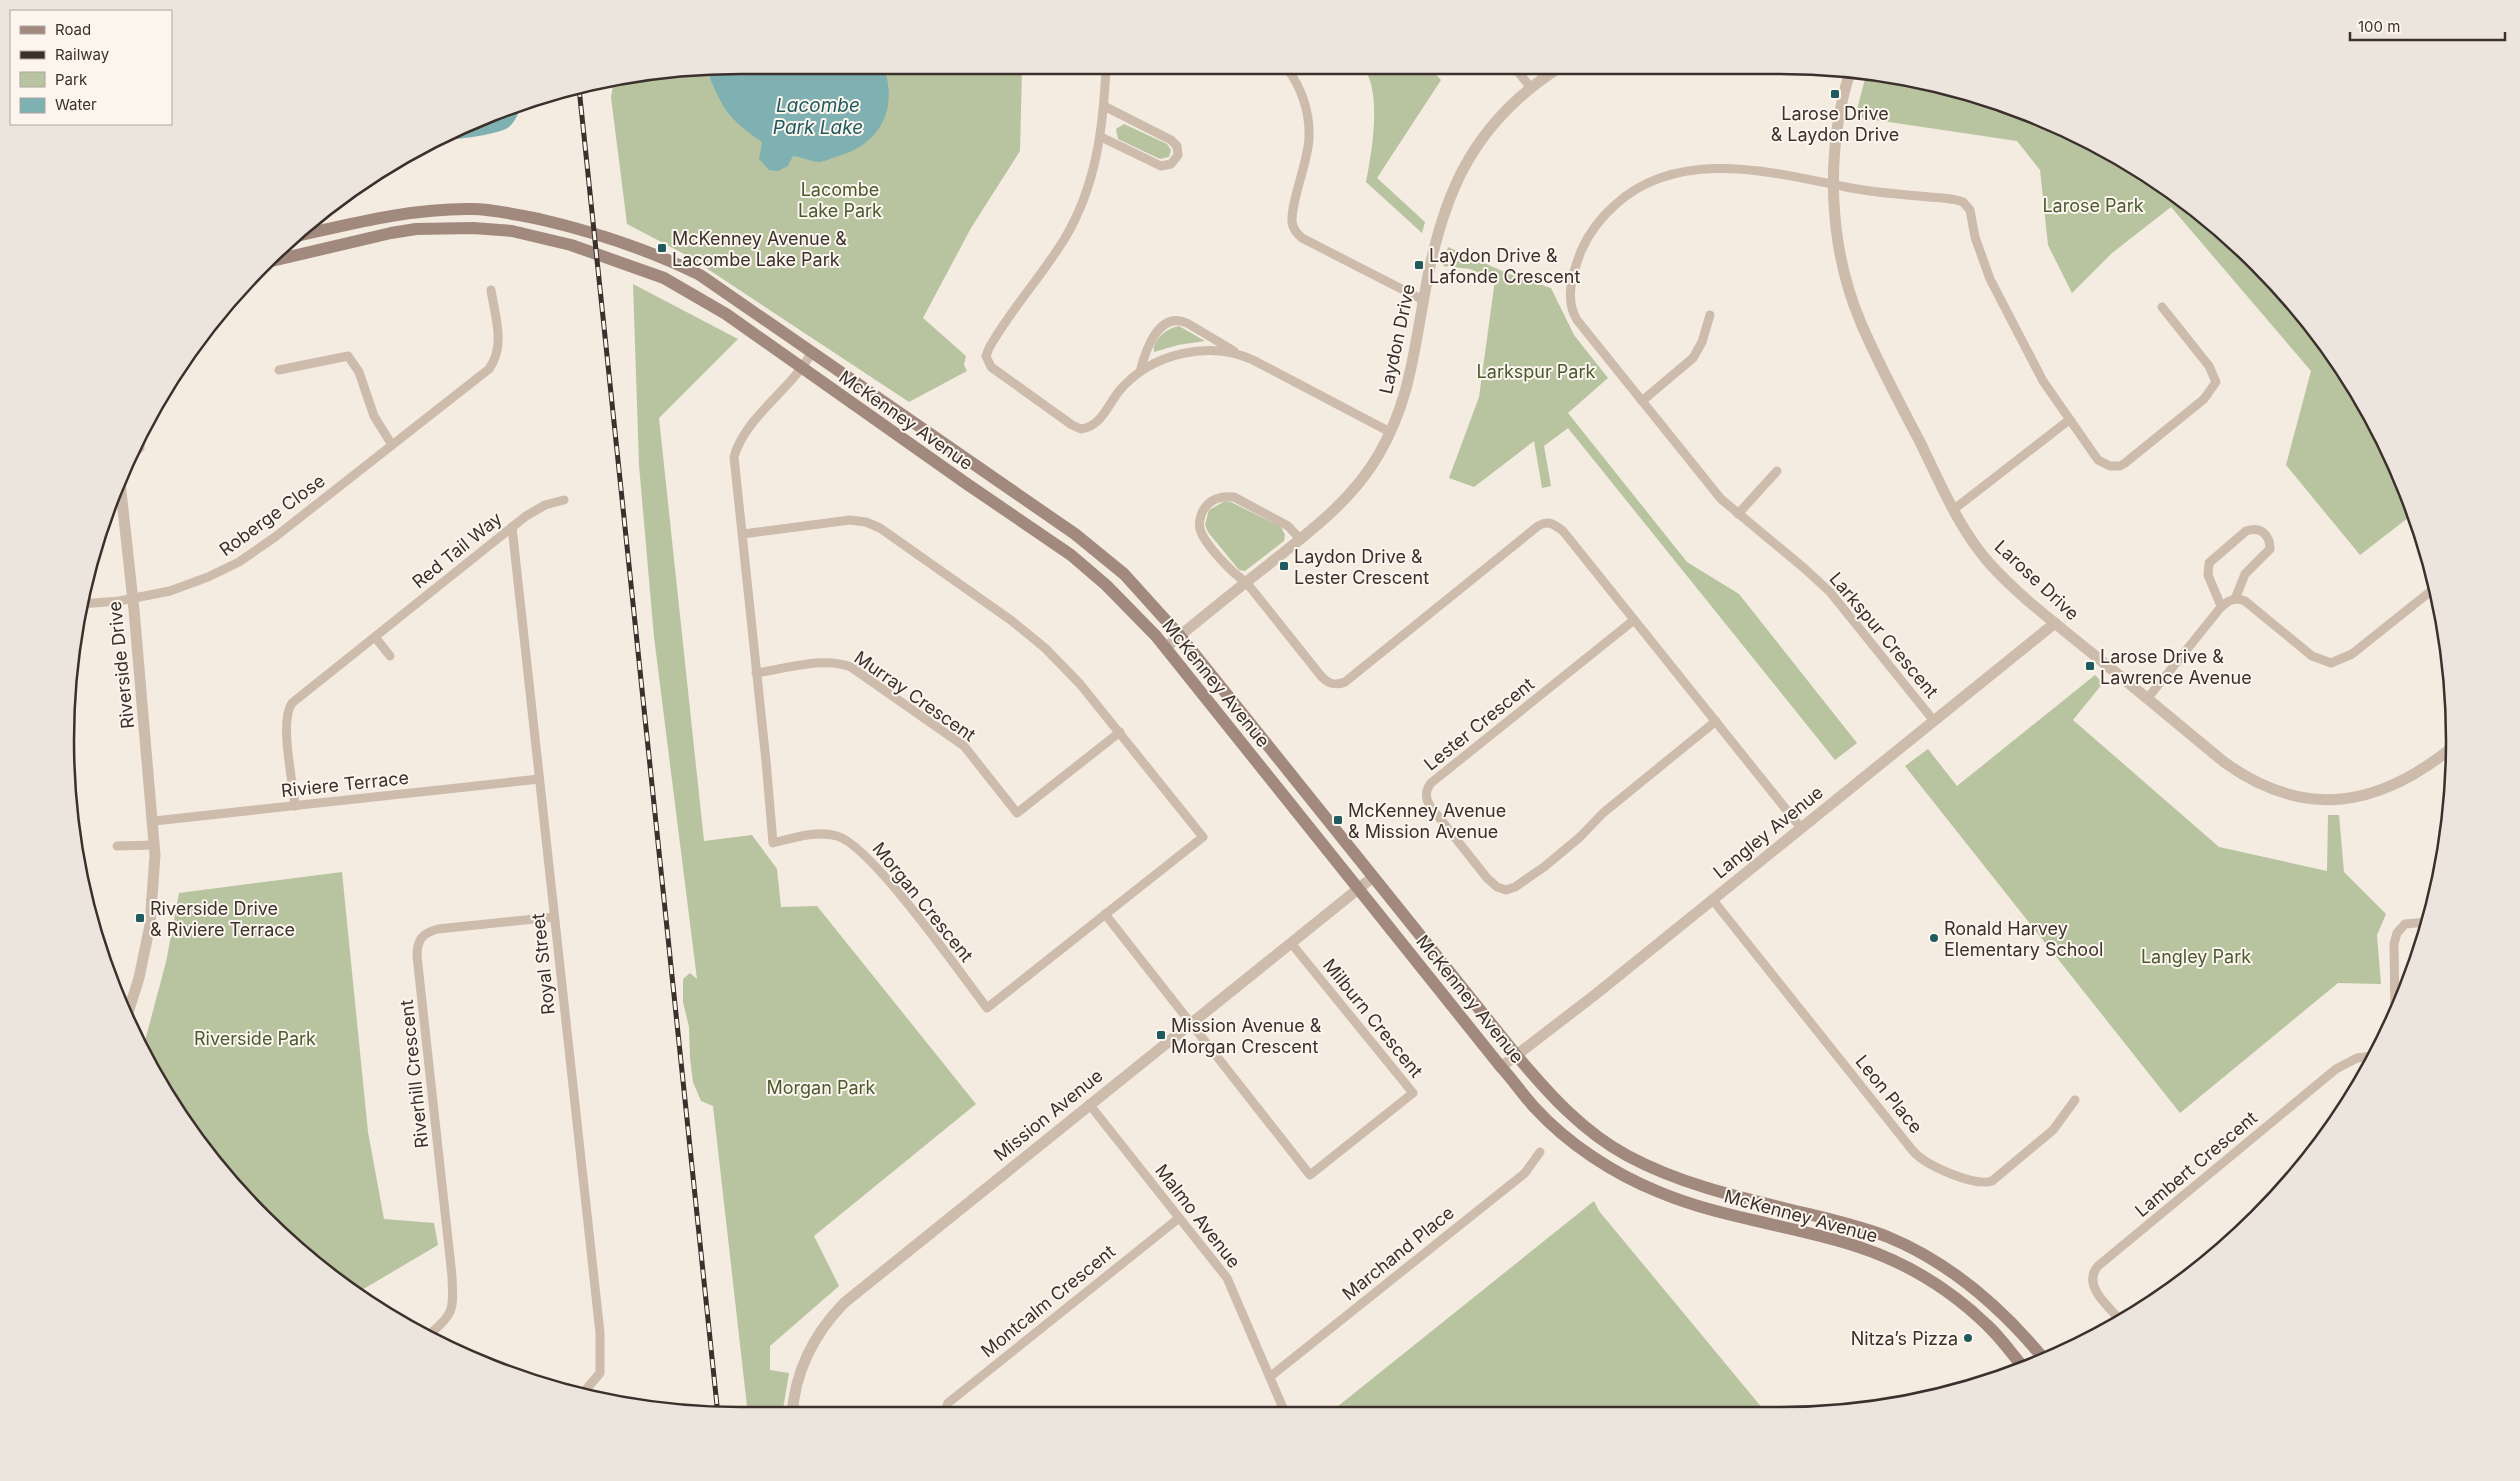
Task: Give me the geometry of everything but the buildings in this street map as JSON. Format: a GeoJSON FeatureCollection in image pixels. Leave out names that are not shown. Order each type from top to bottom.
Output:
{"type":"FeatureCollection","features":[{"type":"Feature","properties":{"kind":"main road","name":"McKenney Avenue"},"geometry":{"type":"LineString","coordinates":[[308,234],[392,216],[436,210],[473,209],[514,214],[570,226],[639,247],[700,274],[1075,534],[1124,574],[1180,636],[1517,1056],[1552,1098],[1572,1116],[1626,1156],[1660,1172],[1715,1191],[1839,1222],[1886,1236],[1906,1245],[1945,1267],[1982,1294],[2012,1320],[2040,1354]]}},
{"type":"Feature","properties":{"kind":"main road","name":"McKenney Avenue"},"geometry":{"type":"LineString","coordinates":[[279,259],[416,229],[473,228],[512,232],[572,245],[664,278],[726,314],[1071,554],[1112,591],[1165,648],[1536,1108],[1564,1134],[1612,1168],[1658,1192],[1709,1210],[1837,1240],[1899,1263],[1936,1284],[1968,1307],[1988,1326],[2019,1362]]}},
{"type":"Feature","properties":{"kind":"street"},"geometry":{"type":"LineString","coordinates":[[1106,74],[1101,137],[1091,179],[1073,224],[991,345],[987,352],[987,360],[999,374],[1072,425],[1081,429],[1091,426],[1098,421],[1122,388],[1140,372],[1169,357],[1191,352],[1214,350],[1238,354]]}},
{"type":"Feature","properties":{"kind":"street"},"geometry":{"type":"LineString","coordinates":[[1291,74],[1299,88],[1308,127],[1307,156],[1292,217],[1296,232],[1302,238],[1423,300]]}},
{"type":"Feature","properties":{"kind":"street"},"geometry":{"type":"LineString","coordinates":[[1520,74],[1531,88]]}},
{"type":"Feature","properties":{"kind":"street","name":"Laydon Drive"},"geometry":{"type":"LineString","coordinates":[[1165,648],[1335,510],[1356,487],[1376,460],[1390,432],[1411,377],[1423,300],[1439,225],[1454,185],[1465,164],[1489,130],[1509,107],[1551,74]]}},
{"type":"Feature","properties":{"kind":"street","name":"Larose Drive"},"geometry":{"type":"LineString","coordinates":[[1849,77],[1837,134],[1834,184],[1835,215],[1840,250],[1861,322],[1953,510],[1990,564],[2055,623],[2237,771],[2264,786],[2299,797],[2336,799],[2386,790],[2413,777],[2446,752]]}},
{"type":"Feature","properties":{"kind":"street"},"geometry":{"type":"LineString","coordinates":[[1101,137],[1161,166],[1171,164],[1178,155],[1177,146],[1171,140],[1104,106]]}},
{"type":"Feature","properties":{"kind":"street","name":"Larkspur Crescent"},"geometry":{"type":"LineString","coordinates":[[1934,721],[1830,592],[1718,496],[1577,320],[1571,306],[1572,284],[1579,257],[1600,220],[1636,188],[1666,174],[1686,170],[1728,169],[1955,200],[1966,205],[1970,210],[1975,237],[1990,279],[2034,366],[2069,420]]}},
{"type":"Feature","properties":{"kind":"street","name":"Roberge Close"},"geometry":{"type":"LineString","coordinates":[[88,603],[132,599],[191,584],[239,562],[275,537],[483,374],[495,362],[499,353],[499,344],[492,290]]}},
{"type":"Feature","properties":{"kind":"street"},"geometry":{"type":"LineString","coordinates":[[1953,510],[2069,420],[2101,462],[2117,466],[2125,462],[2210,394],[2216,382],[2213,372],[2162,308]]}},
{"type":"Feature","properties":{"kind":"street"},"geometry":{"type":"LineString","coordinates":[[1642,401],[1693,358],[1702,342],[1710,315]]}},
{"type":"Feature","properties":{"kind":"street"},"geometry":{"type":"LineString","coordinates":[[1140,372],[1145,351],[1162,326],[1171,321],[1178,320],[1238,354],[1390,432]]}},
{"type":"Feature","properties":{"kind":"street","name":"Morgan Crescent"},"geometry":{"type":"LineString","coordinates":[[743,534],[850,520],[866,522],[880,528],[1029,634],[1080,684],[1203,837],[987,1008],[908,904],[852,843],[837,836],[814,834],[772,843],[734,457],[736,448],[749,427],[803,369],[812,352]]}},
{"type":"Feature","properties":{"kind":"street"},"geometry":{"type":"LineString","coordinates":[[279,370],[348,356],[359,372],[374,416],[392,445]]}},
{"type":"Feature","properties":{"kind":"street"},"geometry":{"type":"LineString","coordinates":[[1738,514],[1777,471]]}},
{"type":"Feature","properties":{"kind":"street","name":"Riverside Drive"},"geometry":{"type":"LineString","coordinates":[[121,495],[155,845],[155,882],[150,925],[139,978],[130,1007]]}},
{"type":"Feature","properties":{"kind":"street"},"geometry":{"type":"LineString","coordinates":[[1300,539],[1288,526],[1239,499],[1224,496],[1209,503],[1200,517],[1202,532],[1235,575],[1246,582],[1321,676],[1332,684],[1345,682],[1538,526],[1544,523],[1554,524],[1562,531],[1801,828]]}},
{"type":"Feature","properties":{"kind":"street","name":"Red Tail Way"},"geometry":{"type":"LineString","coordinates":[[295,806],[286,728],[289,707],[512,526],[539,508],[564,500]]}},
{"type":"Feature","properties":{"kind":"street","name":"Royal Street"},"geometry":{"type":"LineString","coordinates":[[512,526],[600,1333],[600,1373],[587,1389]]}},
{"type":"Feature","properties":{"kind":"street"},"geometry":{"type":"LineString","coordinates":[[2148,698],[2222,606],[2235,599],[2246,574],[2270,549],[2269,538],[2263,531],[2252,529],[2246,531],[2209,563],[2208,575],[2222,606]]}},
{"type":"Feature","properties":{"kind":"street"},"geometry":{"type":"LineString","coordinates":[[2235,599],[2245,601],[2312,656],[2331,663],[2352,654],[2429,592]]}},
{"type":"Feature","properties":{"kind":"street","name":"Lester Crescent"},"geometry":{"type":"LineString","coordinates":[[1634,620],[1431,783],[1426,790],[1426,798],[1430,806],[1487,878],[1497,887],[1506,890],[1515,887],[1544,867],[1580,837],[1603,813],[1716,721]]}},
{"type":"Feature","properties":{"kind":"street","name":"Langley Avenue"},"geometry":{"type":"LineString","coordinates":[[1502,1067],[2055,623]]}},
{"type":"Feature","properties":{"kind":"street"},"geometry":{"type":"LineString","coordinates":[[375,637],[390,656]]}},
{"type":"Feature","properties":{"kind":"street","name":"Murray Crescent"},"geometry":{"type":"LineString","coordinates":[[756,673],[832,663],[851,667],[964,746],[1017,813],[1120,732]]}},
{"type":"Feature","properties":{"kind":"street","name":"Riviere Terrace"},"geometry":{"type":"LineString","coordinates":[[154,821],[539,779]]}},
{"type":"Feature","properties":{"kind":"street"},"geometry":{"type":"LineString","coordinates":[[117,846],[155,845]]}},
{"type":"Feature","properties":{"kind":"street","name":"Mission Avenue"},"geometry":{"type":"LineString","coordinates":[[793,1407],[798,1378],[809,1350],[825,1325],[844,1303],[1373,877]]}},
{"type":"Feature","properties":{"kind":"street","name":"Leon Place"},"geometry":{"type":"LineString","coordinates":[[1712,899],[1913,1151],[1926,1162],[1972,1181],[1985,1183],[1992,1181],[2052,1130],[2074,1100]]}},
{"type":"Feature","properties":{"kind":"street"},"geometry":{"type":"LineString","coordinates":[[1105,914],[1191,1022]]}},
{"type":"Feature","properties":{"kind":"street","name":"Riverhill Crescent"},"geometry":{"type":"LineString","coordinates":[[433,1331],[447,1320],[453,1307],[453,1292],[417,956],[418,942],[425,934],[438,929],[554,917]]}},
{"type":"Feature","properties":{"kind":"street"},"geometry":{"type":"LineString","coordinates":[[2395,996],[2395,938],[2405,924],[2421,923]]}},
{"type":"Feature","properties":{"kind":"street","name":"Milburn Crescent"},"geometry":{"type":"LineString","coordinates":[[1191,1022],[1310,1175],[1413,1093],[1291,943]]}},
{"type":"Feature","properties":{"kind":"street","name":"Lambert Crescent"},"geometry":{"type":"LineString","coordinates":[[2117,1316],[2093,1286],[2091,1278],[2098,1266],[2336,1070],[2357,1058],[2366,1057]]}},
{"type":"Feature","properties":{"kind":"street","name":"Malmo Avenue"},"geometry":{"type":"LineString","coordinates":[[1089,1104],[1227,1278],[1283,1407]]}},
{"type":"Feature","properties":{"kind":"street","name":"Marchand Place"},"geometry":{"type":"LineString","coordinates":[[1271,1376],[1525,1173],[1540,1152]]}},
{"type":"Feature","properties":{"kind":"street","name":"Montcalm Crescent"},"geometry":{"type":"LineString","coordinates":[[946,1407],[948,1402],[1179,1218]]}},
{"type":"Feature","properties":{"kind":"green space","name":"Lacombe Lake Park"},"geometry":{"type":"Polygon","coordinates":[[[1022,74],[1020,151],[971,228],[923,318],[966,356],[964,365],[967,371],[909,402],[688,256],[627,224],[611,97],[613,86],[653,79],[697,75],[1022,74]]]}},
{"type":"Feature","properties":{"kind":"green space"},"geometry":{"type":"Polygon","coordinates":[[[1367,74],[1436,74],[1441,80],[1377,178],[1425,222],[1422,233],[1366,182],[1374,124],[1373,93],[1367,74]]]}},
{"type":"Feature","properties":{"kind":"green space","name":"Larose Park"},"geometry":{"type":"Polygon","coordinates":[[[1865,79],[1952,96],[1994,109],[2035,125],[2113,163],[2150,186],[2219,239],[2251,269],[2281,301],[2308,335],[2334,370],[2357,407],[2395,485],[2408,518],[2360,555],[2286,465],[2311,371],[2171,207],[2112,253],[2072,293],[2048,245],[2040,170],[2017,141],[1855,117],[1865,79]]]}},
{"type":"Feature","properties":{"kind":"green space"},"geometry":{"type":"Polygon","coordinates":[[[1124,124],[1167,144],[1171,150],[1169,157],[1160,159],[1118,139],[1116,129],[1124,124]]]}},
{"type":"Feature","properties":{"kind":"green space","name":"Larkspur Park"},"geometry":{"type":"Polygon","coordinates":[[[1448,247],[1509,274],[1551,288],[1574,335],[1608,378],[1568,413],[1687,562],[1739,594],[1857,743],[1835,760],[1568,428],[1544,446],[1551,486],[1542,488],[1534,441],[1474,487],[1449,478],[1479,397],[1495,280],[1470,269],[1443,266],[1448,247]]]}},
{"type":"Feature","properties":{"kind":"green space","name":"Morgan Park"},"geometry":{"type":"Polygon","coordinates":[[[633,284],[738,339],[659,418],[704,841],[752,835],[777,869],[781,907],[817,906],[976,1104],[814,1236],[839,1286],[770,1346],[770,1370],[789,1373],[783,1407],[747,1407],[713,1106],[701,1101],[693,1082],[689,1027],[683,1002],[683,979],[690,973],[697,979],[654,637],[639,465],[633,284]]]}},
{"type":"Feature","properties":{"kind":"green space"},"geometry":{"type":"Polygon","coordinates":[[[1179,326],[1205,341],[1178,345],[1154,352],[1155,343],[1161,335],[1179,326]]]}},
{"type":"Feature","properties":{"kind":"green space"},"geometry":{"type":"Polygon","coordinates":[[[1225,501],[1231,502],[1281,527],[1285,535],[1284,541],[1245,571],[1239,570],[1208,532],[1205,525],[1209,510],[1225,501]]]}},
{"type":"Feature","properties":{"kind":"green space","name":"Langley Park"},"geometry":{"type":"Polygon","coordinates":[[[2095,675],[2103,683],[2073,720],[2219,847],[2327,871],[2328,815],[2339,815],[2344,872],[2386,914],[2377,935],[2381,984],[2338,983],[2180,1113],[1905,766],[1928,749],[1957,786],[2095,675]]]}},
{"type":"Feature","properties":{"kind":"green space","name":"Riverside Park"},"geometry":{"type":"Polygon","coordinates":[[[342,872],[368,1132],[384,1219],[434,1223],[438,1245],[363,1290],[301,1242],[269,1212],[239,1180],[186,1111],[163,1074],[145,1040],[166,962],[179,893],[342,872]]]}},
{"type":"Feature","properties":{"kind":"green space"},"geometry":{"type":"Polygon","coordinates":[[[1594,1201],[1599,1211],[1761,1407],[1337,1407],[1594,1201]]]}},
{"type":"Feature","properties":{"kind":"water","name":"Lacombe Park Lake"},"geometry":{"type":"Polygon","coordinates":[[[886,74],[889,99],[882,124],[865,143],[853,151],[822,162],[793,156],[788,166],[778,171],[769,170],[759,159],[762,142],[733,119],[717,95],[709,75],[886,74]]]}},
{"type":"Feature","properties":{"kind":"water"},"geometry":{"type":"Polygon","coordinates":[[[518,112],[516,119],[509,127],[494,133],[455,139],[518,112]]]}},
{"type":"Feature","properties":{"kind":"railway"},"geometry":{"type":"LineString","coordinates":[[580,94],[717,1406]]}},
{"type":"Feature","properties":{"kind":"place","name":"Larose Drive & Laydon Drive"},"geometry":{"type":"Point","coordinates":[1835,94]}},
{"type":"Feature","properties":{"kind":"place","name":"McKenney Avenue & Lacombe Lake Park"},"geometry":{"type":"Point","coordinates":[662,248]}},
{"type":"Feature","properties":{"kind":"place","name":"Laydon Drive & Lafonde Crescent"},"geometry":{"type":"Point","coordinates":[1419,265]}},
{"type":"Feature","properties":{"kind":"place","name":"Laydon Drive & Lester Crescent"},"geometry":{"type":"Point","coordinates":[1284,566]}},
{"type":"Feature","properties":{"kind":"place","name":"Larose Drive & Lawrence Avenue"},"geometry":{"type":"Point","coordinates":[2090,666]}},
{"type":"Feature","properties":{"kind":"place","name":"McKenney Avenue & Mission Avenue"},"geometry":{"type":"Point","coordinates":[1338,820]}},
{"type":"Feature","properties":{"kind":"place","name":"Riverside Drive & Riviere Terrace"},"geometry":{"type":"Point","coordinates":[140,918]}},
{"type":"Feature","properties":{"kind":"place","name":"Ronald Harvey Elementary School"},"geometry":{"type":"Point","coordinates":[1934,938]}},
{"type":"Feature","properties":{"kind":"place","name":"Mission Avenue & Morgan Crescent"},"geometry":{"type":"Point","coordinates":[1161,1035]}},
{"type":"Feature","properties":{"kind":"place","name":"Nitza’s Pizza"},"geometry":{"type":"Point","coordinates":[1968,1338]}}]}
